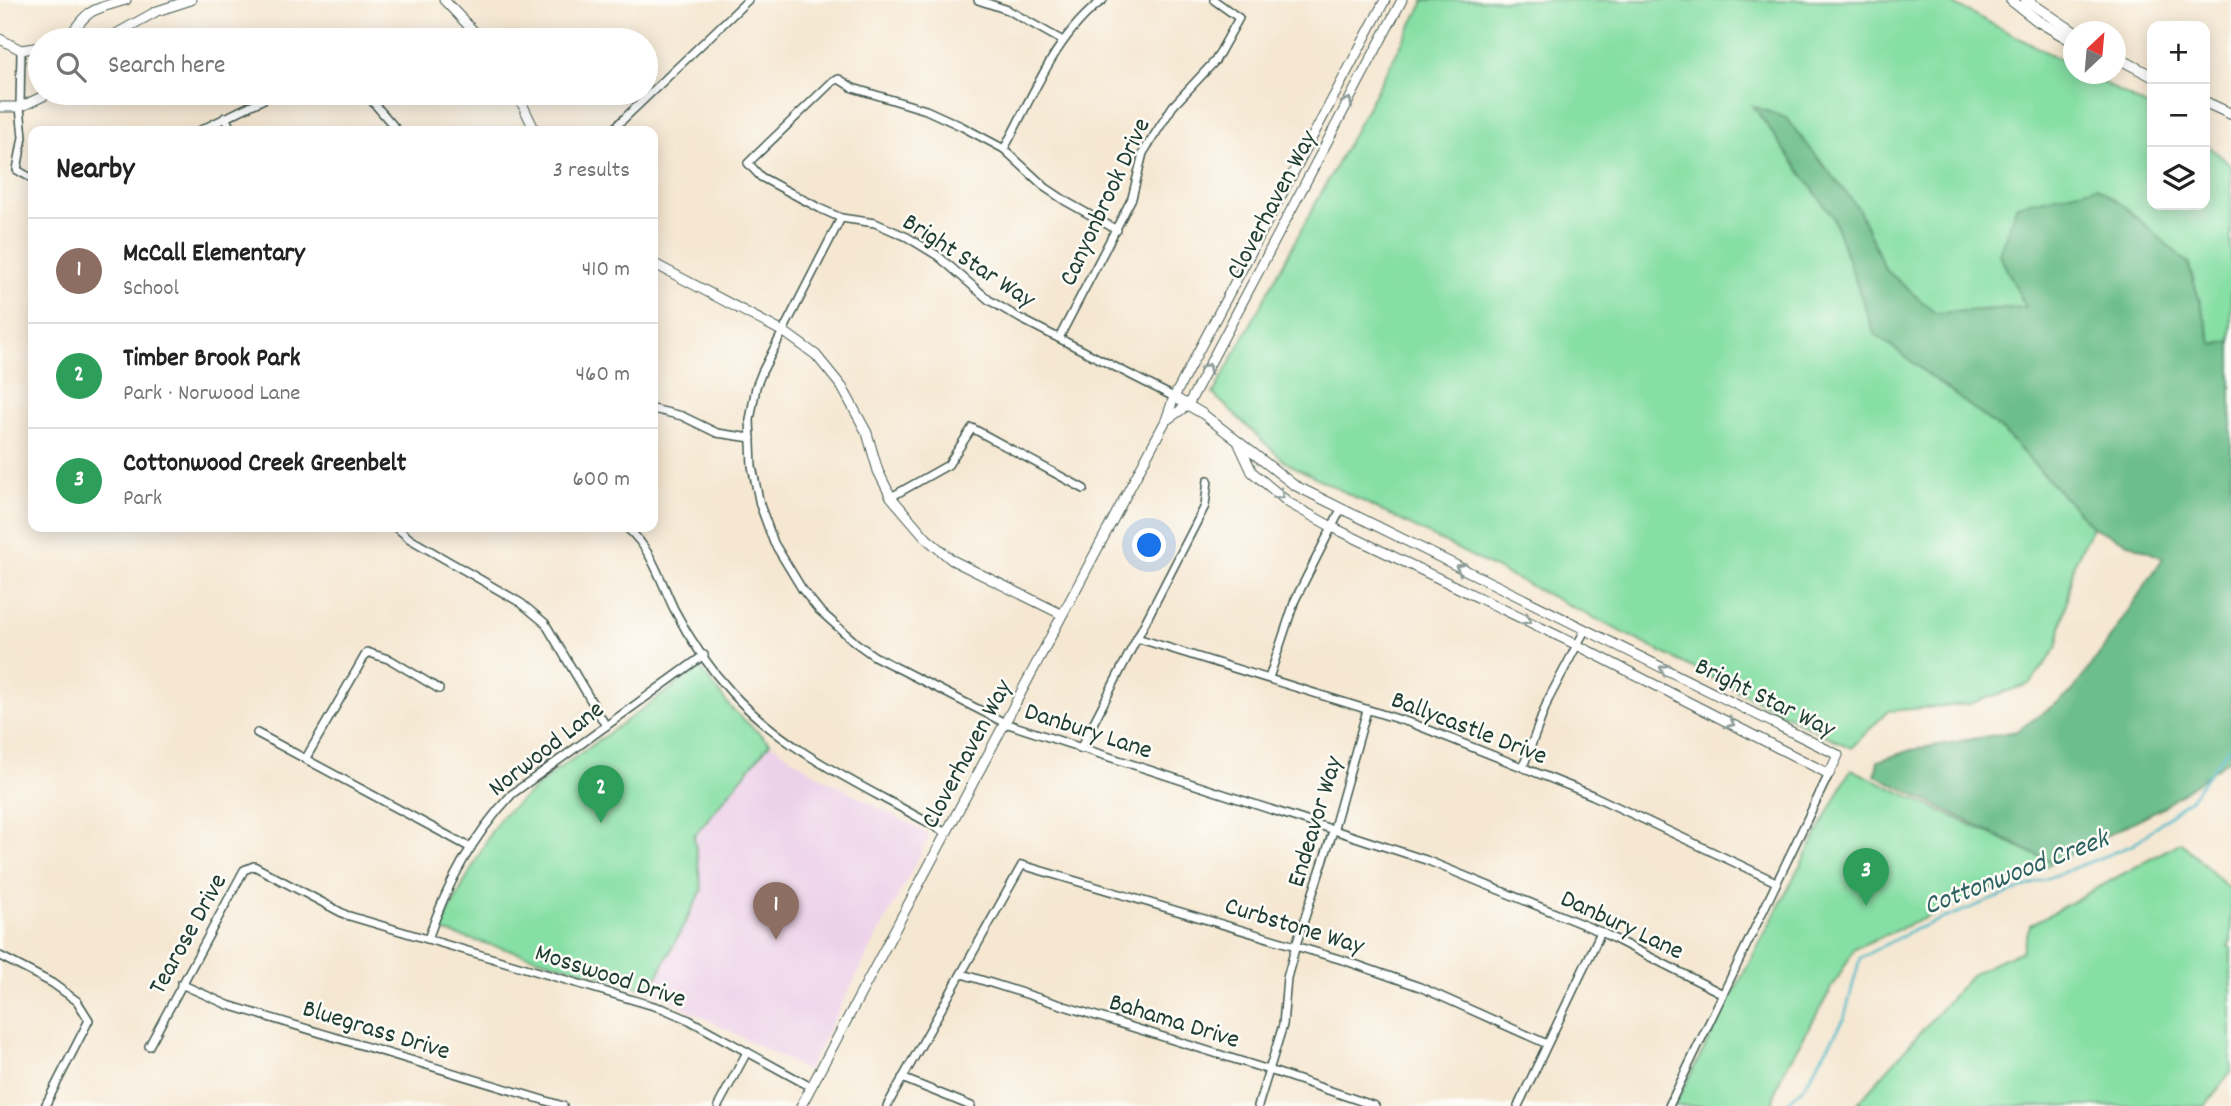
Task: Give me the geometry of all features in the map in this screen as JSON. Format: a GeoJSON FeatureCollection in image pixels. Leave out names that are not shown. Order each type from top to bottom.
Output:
{"type":"FeatureCollection","features":[{"type":"Feature","properties":{"kind":"main road"},"geometry":{"type":"LineString","coordinates":[[2011,0],[2063,36]]}},
{"type":"Feature","properties":{"kind":"main road"},"geometry":{"type":"LineString","coordinates":[[2026,0],[2063,25]]}},
{"type":"Feature","properties":{"kind":"main road"},"geometry":{"type":"LineString","coordinates":[[2126,62],[2147,73]]}},
{"type":"Feature","properties":{"kind":"main road"},"geometry":{"type":"LineString","coordinates":[[2210,104],[2231,114]]}},
{"type":"Feature","properties":{"kind":"street"},"geometry":{"type":"LineString","coordinates":[[75,28],[81,18],[92,9],[126,0]]}},
{"type":"Feature","properties":{"kind":"street"},"geometry":{"type":"LineString","coordinates":[[127,28],[157,11],[191,0]]}},
{"type":"Feature","properties":{"kind":"street"},"geometry":{"type":"LineString","coordinates":[[444,0],[471,28]]}},
{"type":"Feature","properties":{"kind":"street"},"geometry":{"type":"LineString","coordinates":[[658,86],[748,0]]}},
{"type":"Feature","properties":{"kind":"street"},"geometry":{"type":"LineString","coordinates":[[978,0],[1008,10],[1063,41]]}},
{"type":"Feature","properties":{"kind":"street"},"geometry":{"type":"LineString","coordinates":[[1103,0],[1089,11],[1063,41],[1004,149],[1046,188],[1116,230]]}},
{"type":"Feature","properties":{"kind":"street","name":"Canyonbrook Drive"},"geometry":{"type":"LineString","coordinates":[[1059,338],[1132,198],[1143,153],[1173,106],[1215,61],[1239,18],[1214,0]]}},
{"type":"Feature","properties":{"kind":"street","name":"Cloverhaven Way"},"geometry":{"type":"LineString","coordinates":[[801,1106],[1166,420],[1174,397],[1385,0]]}},
{"type":"Feature","properties":{"kind":"street","name":"Cloverhaven Way"},"geometry":{"type":"LineString","coordinates":[[1166,420],[1188,405],[1402,0]]}},
{"type":"Feature","properties":{"kind":"street"},"geometry":{"type":"LineString","coordinates":[[0,39],[21,50],[28,49]]}},
{"type":"Feature","properties":{"kind":"street"},"geometry":{"type":"LineString","coordinates":[[21,50],[20,107],[23,137],[17,170],[28,176]]}},
{"type":"Feature","properties":{"kind":"street","name":"Bright Star Way"},"geometry":{"type":"LineString","coordinates":[[1004,149],[926,110],[864,92],[839,79],[833,81],[748,163],[761,177],[841,218],[875,223],[907,237],[938,256],[989,300],[1203,414],[1294,485],[1838,755],[1829,774],[1577,645],[1332,527],[1289,503],[1252,472],[1239,444]]}},
{"type":"Feature","properties":{"kind":"street"},"geometry":{"type":"LineString","coordinates":[[0,107],[20,107],[28,103]]}},
{"type":"Feature","properties":{"kind":"street"},"geometry":{"type":"LineString","coordinates":[[208,126],[250,105]]}},
{"type":"Feature","properties":{"kind":"street"},"geometry":{"type":"LineString","coordinates":[[375,105],[394,126]]}},
{"type":"Feature","properties":{"kind":"street"},"geometry":{"type":"LineString","coordinates":[[523,105],[533,126]]}},
{"type":"Feature","properties":{"kind":"street"},"geometry":{"type":"LineString","coordinates":[[616,126],[638,105]]}},
{"type":"Feature","properties":{"kind":"street"},"geometry":{"type":"LineString","coordinates":[[225,117],[230,126]]}},
{"type":"Feature","properties":{"kind":"street","name":"Danbury Lane"},"geometry":{"type":"LineString","coordinates":[[841,218],[756,387],[750,420],[752,466],[760,505],[774,543],[819,610],[856,643],[874,656],[1005,723],[1426,860],[1601,932],[1723,995]]}},
{"type":"Feature","properties":{"kind":"street"},"geometry":{"type":"LineString","coordinates":[[658,266],[784,332],[816,355],[842,387],[867,433],[878,471],[891,498],[927,539],[952,559],[1061,614]]}},
{"type":"Feature","properties":{"kind":"street"},"geometry":{"type":"LineString","coordinates":[[658,410],[682,416],[717,433],[751,438]]}},
{"type":"Feature","properties":{"kind":"street"},"geometry":{"type":"LineString","coordinates":[[891,498],[948,465],[972,428],[1084,489]]}},
{"type":"Feature","properties":{"kind":"street"},"geometry":{"type":"LineString","coordinates":[[1080,749],[1205,506],[1208,480]]}},
{"type":"Feature","properties":{"kind":"street"},"geometry":{"type":"LineString","coordinates":[[1269,678],[1295,600],[1341,509]]}},
{"type":"Feature","properties":{"kind":"street"},"geometry":{"type":"LineString","coordinates":[[402,532],[521,603],[545,623],[606,726]]}},
{"type":"Feature","properties":{"kind":"street"},"geometry":{"type":"LineString","coordinates":[[631,532],[643,544],[653,561],[676,612],[732,692],[799,751],[946,833]]}},
{"type":"Feature","properties":{"kind":"street"},"geometry":{"type":"LineString","coordinates":[[1523,767],[1548,700],[1585,631]]}},
{"type":"Feature","properties":{"kind":"street","name":"Ballycastle Drive"},"geometry":{"type":"LineString","coordinates":[[1137,638],[1414,724],[1592,795],[1776,882]]}},
{"type":"Feature","properties":{"kind":"street"},"geometry":{"type":"LineString","coordinates":[[306,758],[368,652],[391,660],[439,689]]}},
{"type":"Feature","properties":{"kind":"street","name":"Norwood Lane"},"geometry":{"type":"LineString","coordinates":[[428,939],[442,898],[488,820],[512,794],[704,655]]}},
{"type":"Feature","properties":{"kind":"street","name":"Endeavor Way"},"geometry":{"type":"LineString","coordinates":[[1258,1106],[1283,1025],[1287,978],[1296,945],[1333,831],[1367,710]]}},
{"type":"Feature","properties":{"kind":"street"},"geometry":{"type":"LineString","coordinates":[[257,733],[471,848]]}},
{"type":"Feature","properties":{"kind":"street"},"geometry":{"type":"LineString","coordinates":[[1669,1106],[1829,774]]}},
{"type":"Feature","properties":{"kind":"street","name":"Curbstone Way"},"geometry":{"type":"LineString","coordinates":[[962,974],[1022,865],[1296,945],[1420,987],[1547,1044]]}},
{"type":"Feature","properties":{"kind":"street","name":"Tearose Drive"},"geometry":{"type":"LineString","coordinates":[[149,1046],[244,870],[250,866],[346,915],[428,939]]}},
{"type":"Feature","properties":{"kind":"street"},"geometry":{"type":"LineString","coordinates":[[1518,1106],[1601,932]]}},
{"type":"Feature","properties":{"kind":"street","name":"Mosswood Drive"},"geometry":{"type":"LineString","coordinates":[[428,939],[664,1009],[811,1087]]}},
{"type":"Feature","properties":{"kind":"street"},"geometry":{"type":"LineString","coordinates":[[0,956],[52,983],[77,1001],[89,1020],[45,1106]]}},
{"type":"Feature","properties":{"kind":"street"},"geometry":{"type":"LineString","coordinates":[[887,1106],[962,974]]}},
{"type":"Feature","properties":{"kind":"street","name":"Bahama Drive"},"geometry":{"type":"LineString","coordinates":[[962,974],[1375,1106]]}},
{"type":"Feature","properties":{"kind":"street","name":"Bluegrass Drive"},"geometry":{"type":"LineString","coordinates":[[181,984],[228,1005],[563,1106]]}},
{"type":"Feature","properties":{"kind":"street"},"geometry":{"type":"LineString","coordinates":[[718,1106],[747,1052]]}},
{"type":"Feature","properties":{"kind":"street"},"geometry":{"type":"LineString","coordinates":[[902,1078],[971,1106]]}},
{"type":"Feature","properties":{"kind":"shaded area"},"geometry":{"type":"Polygon","coordinates":[[[770,743],[819,776],[930,835],[807,1071],[650,990],[702,890],[694,836],[770,743]]]}},
{"type":"Feature","properties":{"kind":"green space"},"geometry":{"type":"Polygon","coordinates":[[[1425,0],[1946,0],[2063,61],[2063,84],[2106,84],[2147,106],[2147,210],[2210,210],[2210,147],[2231,165],[2231,341],[2213,345],[2188,262],[1999,254],[2026,307],[1935,314],[1885,269],[1858,208],[1754,106],[1833,217],[1874,333],[2004,432],[2092,527],[2074,564],[2057,648],[2029,684],[1969,704],[1888,711],[1851,748],[1285,462],[1213,394],[1425,0]]]}},
{"type":"Feature","properties":{"kind":"green space"},"geometry":{"type":"Polygon","coordinates":[[[1753,106],[1786,118],[1858,208],[1885,269],[1935,313],[2026,307],[1999,254],[2017,205],[2097,187],[2124,206],[2188,263],[2213,345],[2231,341],[2231,758],[2163,807],[2053,863],[1875,775],[1878,761],[1911,750],[2017,731],[2071,693],[2163,558],[2092,527],[2004,432],[1874,333],[1833,217],[1753,106]]]}},
{"type":"Feature","properties":{"kind":"green space"},"geometry":{"type":"Polygon","coordinates":[[[700,668],[732,709],[770,743],[694,836],[702,890],[650,990],[442,931],[449,912],[502,816],[557,770],[700,668]]]}},
{"type":"Feature","properties":{"kind":"green space"},"geometry":{"type":"Polygon","coordinates":[[[1851,769],[2053,863],[1855,948],[1781,1076],[1771,1106],[1674,1106],[1851,769]]]}},
{"type":"Feature","properties":{"kind":"green space"},"geometry":{"type":"Polygon","coordinates":[[[2181,842],[2231,891],[2231,941],[2228,946],[2231,948],[2231,1072],[2205,1106],[1855,1106],[1971,975],[2022,951],[2030,925],[2181,842]]]}},
{"type":"Feature","properties":{"kind":"waterway","name":"Cottonwood Creek"},"geometry":{"type":"LineString","coordinates":[[1785,1106],[1806,1084],[1844,1019],[1860,958],[1911,931],[2133,845],[2190,799],[2231,745]]}},
{"type":"Feature","properties":{"kind":"place","name":"Timber Brook Park"},"geometry":{"type":"Point","coordinates":[601,823]}},
{"type":"Feature","properties":{"kind":"place","name":"Cottonwood Creek Greenbelt"},"geometry":{"type":"Point","coordinates":[1866,906]}},
{"type":"Feature","properties":{"kind":"place","name":"McCall Elementary"},"geometry":{"type":"Point","coordinates":[776,940]}}]}
